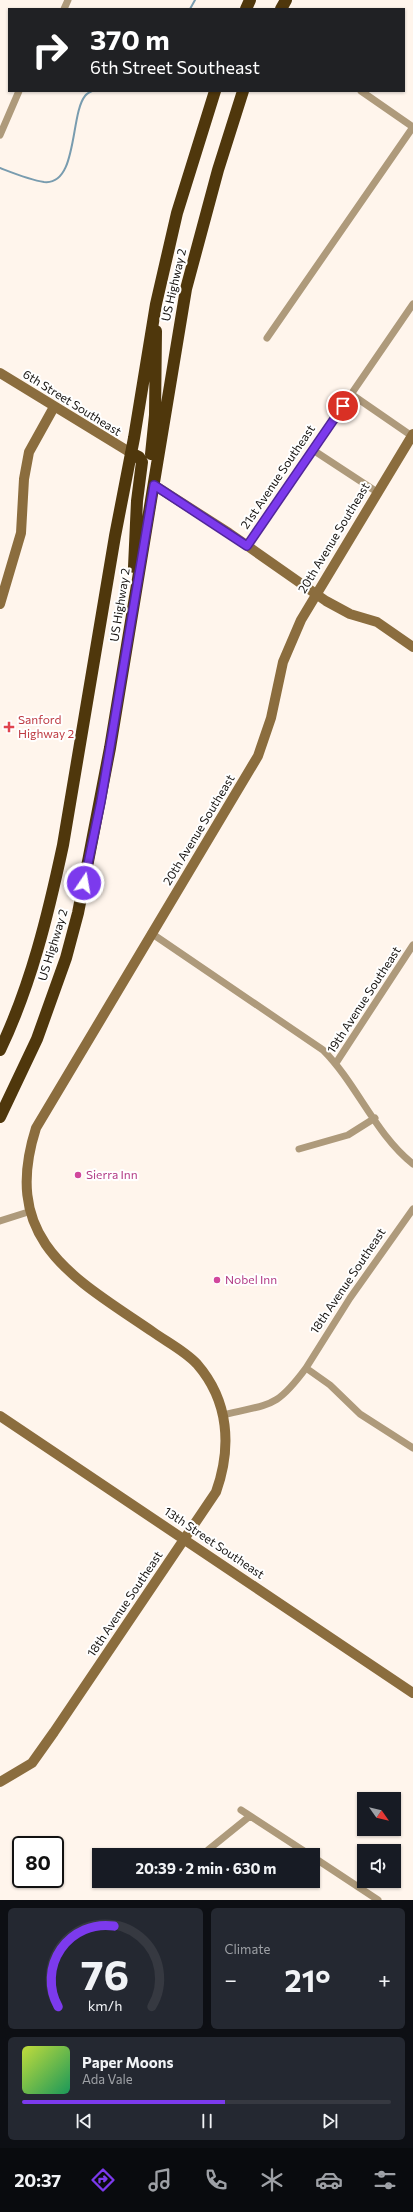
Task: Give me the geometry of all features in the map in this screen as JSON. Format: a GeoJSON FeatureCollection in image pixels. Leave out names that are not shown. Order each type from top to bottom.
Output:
{"type":"FeatureCollection","features":[{"type":"Feature","properties":{"kind":"highway","name":"US Highway 2"},"geometry":{"type":"LineString","coordinates":[[0,1050],[27,984],[52,893],[64,837],[114,536],[156,304],[177,213],[215,92]]}},
{"type":"Feature","properties":{"kind":"highway","name":"US Highway 2"},"geometry":{"type":"LineString","coordinates":[[0,1117],[37,1039],[66,958],[78,913],[101,801],[186,289],[218,170],[243,92]]}},
{"type":"Feature","properties":{"kind":"highway"},"geometry":{"type":"LineString","coordinates":[[154,485],[149,481],[148,474],[155,415],[156,304]]}},
{"type":"Feature","properties":{"kind":"highway"},"geometry":{"type":"LineString","coordinates":[[130,454],[139,457],[142,462],[135,523],[131,626]]}},
{"type":"Feature","properties":{"kind":"street"},"geometry":{"type":"LineString","coordinates":[[0,135],[19,92]]}},
{"type":"Feature","properties":{"kind":"street"},"geometry":{"type":"LineString","coordinates":[[267,338],[413,127],[362,92]]}},
{"type":"Feature","properties":{"kind":"street","name":"21st Avenue Southeast"},"geometry":{"type":"LineString","coordinates":[[247,546],[413,304]]}},
{"type":"Feature","properties":{"kind":"street","name":"6th Street Southeast"},"geometry":{"type":"LineString","coordinates":[[0,373],[130,454]]}},
{"type":"Feature","properties":{"kind":"street"},"geometry":{"type":"LineString","coordinates":[[351,394],[412,435]]}},
{"type":"Feature","properties":{"kind":"street"},"geometry":{"type":"LineString","coordinates":[[0,604],[21,533],[24,479],[29,452],[54,407]]}},
{"type":"Feature","properties":{"kind":"street","name":"20th Avenue Southeast"},"geometry":{"type":"LineString","coordinates":[[25,1213],[21,1179],[23,1162],[36,1128],[258,756],[271,718],[283,662],[298,626],[315,594],[412,435]]}},
{"type":"Feature","properties":{"kind":"street"},"geometry":{"type":"LineString","coordinates":[[313,450],[377,492]]}},
{"type":"Feature","properties":{"kind":"street"},"geometry":{"type":"LineString","coordinates":[[154,485],[247,546],[315,594],[350,614],[377,622],[413,647]]}},
{"type":"Feature","properties":{"kind":"street"},"geometry":{"type":"LineString","coordinates":[[151,933],[308,1039],[336,1063]]}},
{"type":"Feature","properties":{"kind":"street","name":"19th Avenue Southeast"},"geometry":{"type":"LineString","coordinates":[[413,945],[336,1063],[392,1142],[413,1164]]}},
{"type":"Feature","properties":{"kind":"street"},"geometry":{"type":"LineString","coordinates":[[299,1149],[348,1135],[375,1118]]}},
{"type":"Feature","properties":{"kind":"street","name":"18th Avenue Southeast"},"geometry":{"type":"LineString","coordinates":[[223,1415],[259,1408],[276,1401],[291,1388],[306,1368],[350,1298],[413,1209]]}},
{"type":"Feature","properties":{"kind":"street"},"geometry":{"type":"LineString","coordinates":[[0,1221],[25,1213]]}},
{"type":"Feature","properties":{"kind":"street","name":"18th Avenue Southeast"},"geometry":{"type":"LineString","coordinates":[[0,1782],[32,1763],[216,1492],[223,1471],[226,1436],[223,1415],[214,1389],[196,1363],[64,1271],[43,1250],[25,1213]]}},
{"type":"Feature","properties":{"kind":"street"},"geometry":{"type":"LineString","coordinates":[[306,1368],[330,1385],[360,1414],[413,1448]]}},
{"type":"Feature","properties":{"kind":"street","name":"13th Street Southeast"},"geometry":{"type":"LineString","coordinates":[[0,1416],[413,1693]]}},
{"type":"Feature","properties":{"kind":"street"},"geometry":{"type":"LineString","coordinates":[[241,1810],[299,1848]]}},
{"type":"Feature","properties":{"kind":"street"},"geometry":{"type":"LineString","coordinates":[[210,1848],[250,1816]]}},
{"type":"Feature","properties":{"kind":"street"},"geometry":{"type":"LineString","coordinates":[[320,1862],[378,1900]]}},
{"type":"Feature","properties":{"kind":"waterway"},"geometry":{"type":"LineString","coordinates":[[191,8],[195,0]]}},
{"type":"Feature","properties":{"kind":"waterway"},"geometry":{"type":"LineString","coordinates":[[0,168],[39,181],[44,182],[55,180],[63,173],[68,161],[80,105],[86,95],[90,92]]}},
{"type":"Feature","properties":{"kind":"place","name":"Sanford Highway 2"},"geometry":{"type":"Point","coordinates":[9,727]}},
{"type":"Feature","properties":{"kind":"place","name":"Sierra Inn"},"geometry":{"type":"Point","coordinates":[78,1175]}},
{"type":"Feature","properties":{"kind":"place","name":"Nobel Inn"},"geometry":{"type":"Point","coordinates":[217,1280]}},
{"type":"Feature","properties":{"kind":"route"},"geometry":{"type":"LineString","coordinates":[[84,883],[101,801],[120,693],[154,485],[247,546],[343,406]]}}]}
